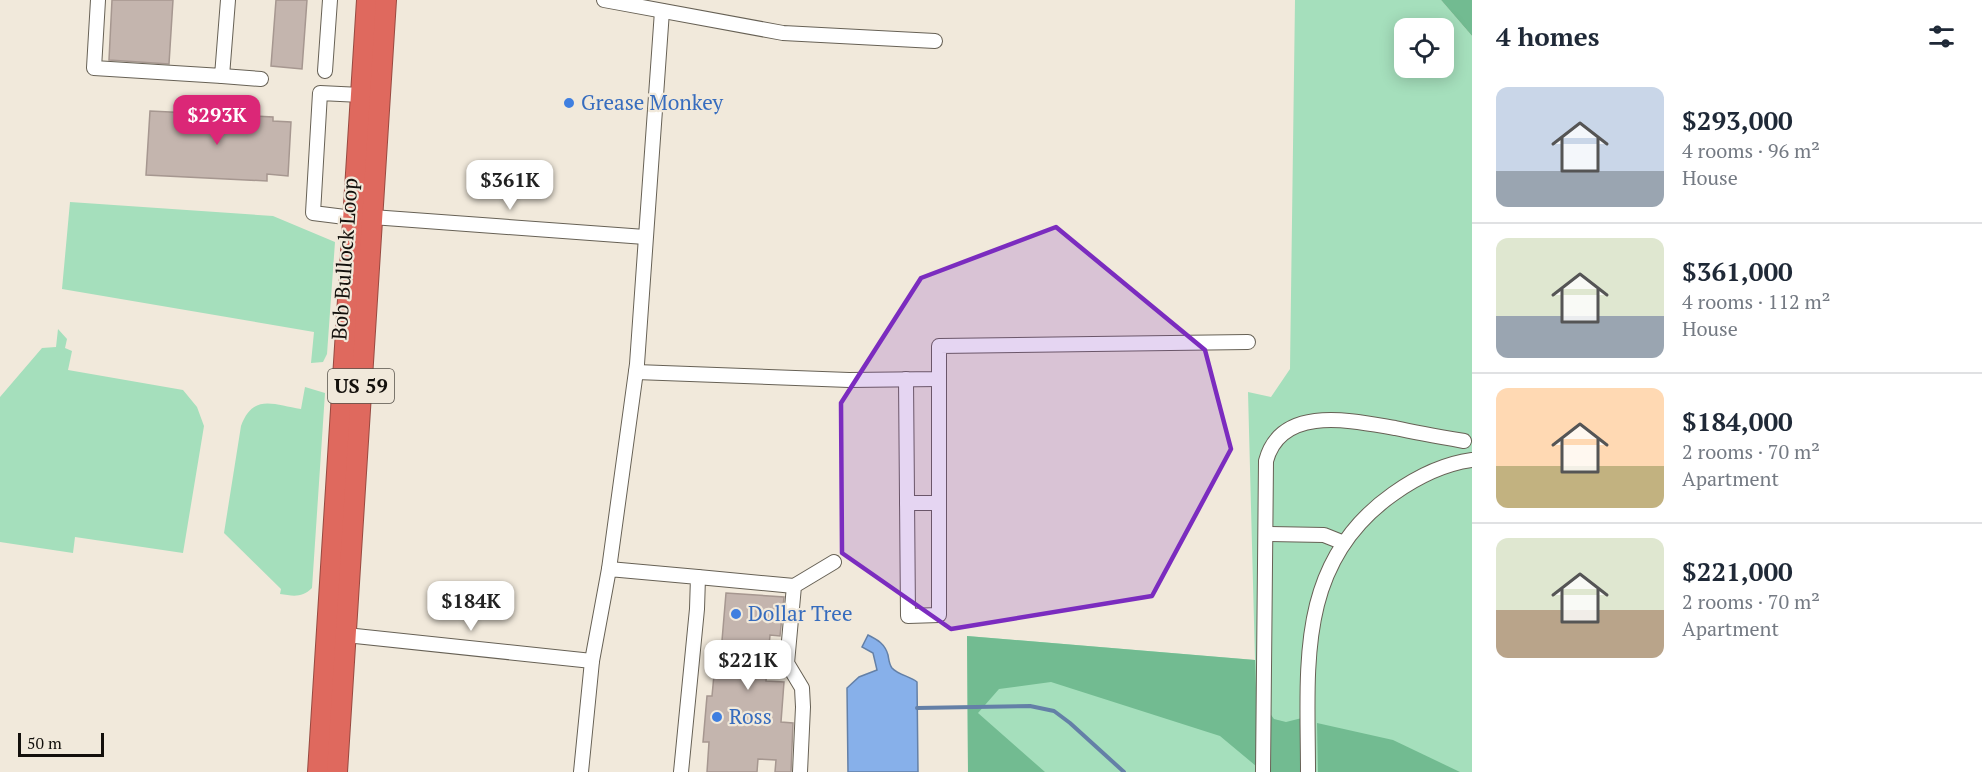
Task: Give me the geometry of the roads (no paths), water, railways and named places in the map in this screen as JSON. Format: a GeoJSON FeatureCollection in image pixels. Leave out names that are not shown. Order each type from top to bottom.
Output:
{"type":"FeatureCollection","features":[{"type":"Feature","properties":{"kind":"highway","name":"Bob Bullock Loop"},"geometry":{"type":"LineString","coordinates":[[337,772],[365,323],[360,260],[361,230],[359,224],[362,218],[359,126],[367,0]]}},
{"type":"Feature","properties":{"kind":"highway","name":"Bob Bullock Loop"},"geometry":{"type":"LineString","coordinates":[[318,772],[362,218],[386,0]]}},
{"type":"Feature","properties":{"kind":"street"},"geometry":{"type":"LineString","coordinates":[[98,0],[94,68],[261,79]]}},
{"type":"Feature","properties":{"kind":"street"},"geometry":{"type":"LineString","coordinates":[[222,76],[228,0]]}},
{"type":"Feature","properties":{"kind":"street"},"geometry":{"type":"LineString","coordinates":[[325,71],[330,0]]}},
{"type":"Feature","properties":{"kind":"street"},"geometry":{"type":"LineString","coordinates":[[604,0],[783,33],[935,41]]}},
{"type":"Feature","properties":{"kind":"street"},"geometry":{"type":"LineString","coordinates":[[580,772],[592,661],[609,569],[636,372],[662,11]]}},
{"type":"Feature","properties":{"kind":"street"},"geometry":{"type":"LineString","coordinates":[[361,94],[320,93],[313,213],[645,237]]}},
{"type":"Feature","properties":{"kind":"street"},"geometry":{"type":"LineString","coordinates":[[906,379],[908,616],[939,615],[939,346],[1248,342]]}},
{"type":"Feature","properties":{"kind":"street"},"geometry":{"type":"LineString","coordinates":[[636,372],[849,380],[939,379]]}},
{"type":"Feature","properties":{"kind":"street"},"geometry":{"type":"LineString","coordinates":[[1263,772],[1266,461],[1268,452],[1277,438],[1295,427],[1306,422],[1338,420],[1464,441]]}},
{"type":"Feature","properties":{"kind":"street"},"geometry":{"type":"LineString","coordinates":[[1308,772],[1310,633],[1324,582],[1344,543],[1366,516],[1404,486],[1434,470],[1472,460]]}},
{"type":"Feature","properties":{"kind":"street"},"geometry":{"type":"LineString","coordinates":[[907,503],[938,503]]}},
{"type":"Feature","properties":{"kind":"street"},"geometry":{"type":"LineString","coordinates":[[1266,534],[1324,535],[1344,543]]}},
{"type":"Feature","properties":{"kind":"street"},"geometry":{"type":"LineString","coordinates":[[609,569],[794,586],[834,562]]}},
{"type":"Feature","properties":{"kind":"street"},"geometry":{"type":"LineString","coordinates":[[681,772],[698,577]]}},
{"type":"Feature","properties":{"kind":"street"},"geometry":{"type":"LineString","coordinates":[[794,586],[787,663],[802,688],[800,772]]}},
{"type":"Feature","properties":{"kind":"street"},"geometry":{"type":"LineString","coordinates":[[346,635],[592,661]]}},
{"type":"Feature","properties":{"kind":"water"},"geometry":{"type":"Polygon","coordinates":[[[868,635],[883,645],[892,668],[917,682],[918,772],[848,772],[847,688],[859,677],[877,670],[873,653],[862,647],[868,635]]]}},
{"type":"Feature","properties":{"kind":"waterway"},"geometry":{"type":"LineString","coordinates":[[917,708],[1030,706],[1054,711],[1124,772]]}},
{"type":"Feature","properties":{"kind":"place","name":"Grease Monkey"},"geometry":{"type":"Point","coordinates":[569,103]}},
{"type":"Feature","properties":{"kind":"place","name":"Dollar Tree"},"geometry":{"type":"Point","coordinates":[736,614]}},
{"type":"Feature","properties":{"kind":"place","name":"Ross"},"geometry":{"type":"Point","coordinates":[717,717]}}]}
